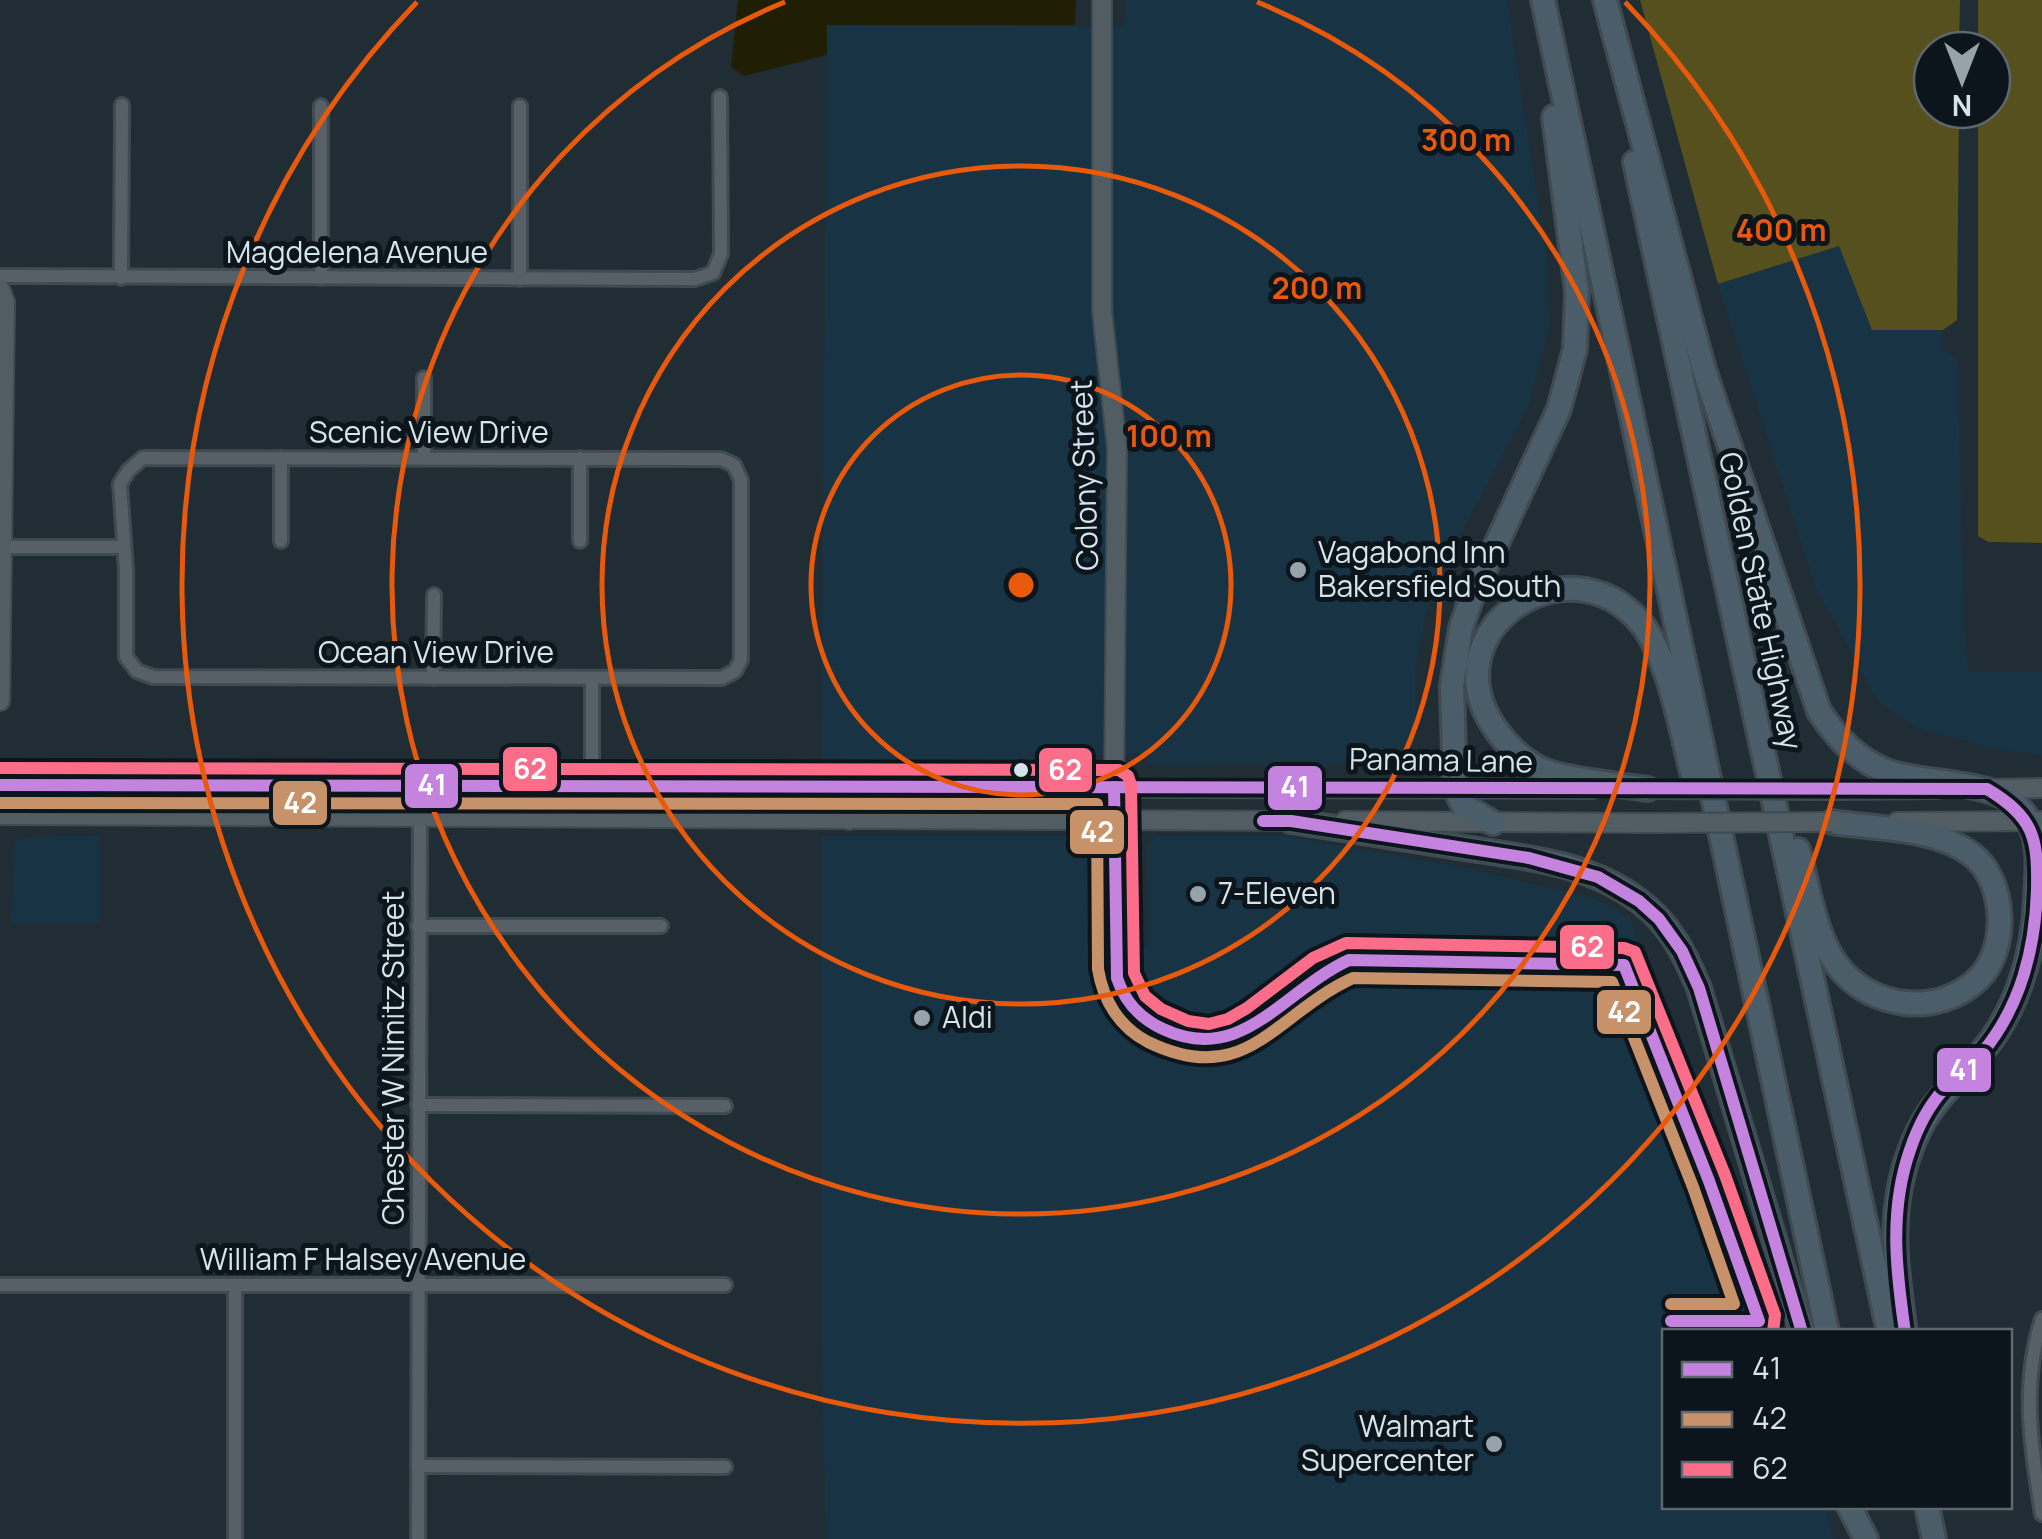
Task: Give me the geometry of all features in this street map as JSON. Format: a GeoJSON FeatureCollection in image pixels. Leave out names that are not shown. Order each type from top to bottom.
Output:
{"type":"FeatureCollection","features":[{"type":"Feature","properties":{"kind":"highway"},"geometry":{"type":"LineString","coordinates":[[1494,823],[1463,804],[1454,789],[1452,686],[1461,628],[1559,409],[1576,349],[1577,291],[1541,0]]}},
{"type":"Feature","properties":{"kind":"highway"},"geometry":{"type":"LineString","coordinates":[[1541,0],[1827,1329]]}},
{"type":"Feature","properties":{"kind":"highway"},"geometry":{"type":"LineString","coordinates":[[1603,0],[1704,370],[1819,711],[1846,746],[1884,770],[1905,777],[1987,789],[2036,821],[2034,936],[2025,970],[1982,1052],[1939,1095],[1922,1122],[1902,1176],[1894,1233],[1905,1329]]}},
{"type":"Feature","properties":{"kind":"highway","name":"Golden State Highway"},"geometry":{"type":"LineString","coordinates":[[1603,0],[1888,1329]]}},
{"type":"Feature","properties":{"kind":"highway"},"geometry":{"type":"LineString","coordinates":[[1648,789],[1545,770],[1506,743],[1485,714],[1478,684],[1479,656],[1486,636],[1510,609],[1542,593],[1575,589],[1593,592],[1624,607],[1650,634],[1662,662],[1753,988]]}},
{"type":"Feature","properties":{"kind":"highway"},"geometry":{"type":"LineString","coordinates":[[1736,632],[1821,931],[1836,963],[1847,977],[1875,996],[1910,1004],[1946,998],[1982,976],[1995,944],[2000,902],[1982,863],[1946,839],[1832,822]]}},
{"type":"Feature","properties":{"kind":"highway"},"geometry":{"type":"LineString","coordinates":[[1291,821],[1553,862],[1615,885],[1660,920],[1676,940],[1699,988],[1801,1329]]}},
{"type":"Feature","properties":{"kind":"highway"},"geometry":{"type":"LineString","coordinates":[[1851,1509],[1869,1539]]}},
{"type":"Feature","properties":{"kind":"highway"},"geometry":{"type":"LineString","coordinates":[[1866,1509],[1869,1539]]}},
{"type":"Feature","properties":{"kind":"highway"},"geometry":{"type":"LineString","coordinates":[[1931,1509],[1936,1539]]}},
{"type":"Feature","properties":{"kind":"main road","name":"Colony Street"},"geometry":{"type":"LineString","coordinates":[[1102,0],[1102,312],[1117,448],[1114,787]]}},
{"type":"Feature","properties":{"kind":"main road"},"geometry":{"type":"LineString","coordinates":[[0,289],[5,302],[0,701]]}},
{"type":"Feature","properties":{"kind":"main road"},"geometry":{"type":"LineString","coordinates":[[420,818],[430,802],[463,796],[484,784]]}},
{"type":"Feature","properties":{"kind":"main road","name":"Panama Lane"},"geometry":{"type":"LineString","coordinates":[[0,785],[2042,788]]}},
{"type":"Feature","properties":{"kind":"main road"},"geometry":{"type":"LineString","coordinates":[[533,817],[554,803],[587,797],[592,785]]}},
{"type":"Feature","properties":{"kind":"main road"},"geometry":{"type":"LineString","coordinates":[[849,820],[855,804],[862,802],[938,801],[978,786]]}},
{"type":"Feature","properties":{"kind":"main road","name":"Panama Lane"},"geometry":{"type":"LineString","coordinates":[[0,815],[1648,824],[2036,821]]}},
{"type":"Feature","properties":{"kind":"main road","name":"Colony Street"},"geometry":{"type":"LineString","coordinates":[[1114,821],[1116,948]]}},
{"type":"Feature","properties":{"kind":"street","name":"Magdelena Avenue"},"geometry":{"type":"LineString","coordinates":[[0,276],[695,279],[713,272],[721,254],[720,97]]}},
{"type":"Feature","properties":{"kind":"street"},"geometry":{"type":"LineString","coordinates":[[121,278],[122,105]]}},
{"type":"Feature","properties":{"kind":"street"},"geometry":{"type":"LineString","coordinates":[[321,106],[321,278]]}},
{"type":"Feature","properties":{"kind":"street"},"geometry":{"type":"LineString","coordinates":[[520,106],[520,278]]}},
{"type":"Feature","properties":{"kind":"street"},"geometry":{"type":"LineString","coordinates":[[424,378],[424,458]]}},
{"type":"Feature","properties":{"kind":"street","name":"Scenic View Drive"},"geometry":{"type":"LineString","coordinates":[[123,547],[120,484],[142,458],[721,459],[734,466],[741,480],[741,660],[734,671]]}},
{"type":"Feature","properties":{"kind":"street"},"geometry":{"type":"LineString","coordinates":[[281,458],[281,541]]}},
{"type":"Feature","properties":{"kind":"street"},"geometry":{"type":"LineString","coordinates":[[580,458],[580,542]]}},
{"type":"Feature","properties":{"kind":"street"},"geometry":{"type":"LineString","coordinates":[[1,544],[123,547]]}},
{"type":"Feature","properties":{"kind":"street","name":"Ocean View Drive"},"geometry":{"type":"LineString","coordinates":[[123,547],[126,657],[137,671],[152,677],[722,678],[734,671]]}},
{"type":"Feature","properties":{"kind":"street"},"geometry":{"type":"LineString","coordinates":[[434,595],[434,678]]}},
{"type":"Feature","properties":{"kind":"street"},"geometry":{"type":"LineString","coordinates":[[592,678],[592,785]]}},
{"type":"Feature","properties":{"kind":"street","name":"Colony Street"},"geometry":{"type":"LineString","coordinates":[[1114,787],[1114,821]]}},
{"type":"Feature","properties":{"kind":"street","name":"Chester W Nimitz Street"},"geometry":{"type":"LineString","coordinates":[[418,1539],[420,818]]}},
{"type":"Feature","properties":{"kind":"street"},"geometry":{"type":"LineString","coordinates":[[418,926],[661,926]]}},
{"type":"Feature","properties":{"kind":"street"},"geometry":{"type":"LineString","coordinates":[[418,1105],[725,1106]]}},
{"type":"Feature","properties":{"kind":"street","name":"William F Halsey Avenue"},"geometry":{"type":"LineString","coordinates":[[0,1285],[725,1285]]}},
{"type":"Feature","properties":{"kind":"street"},"geometry":{"type":"LineString","coordinates":[[235,1285],[235,1539]]}},
{"type":"Feature","properties":{"kind":"street"},"geometry":{"type":"LineString","coordinates":[[2042,1319],[2033,1356],[2028,1420],[2042,1514]]}},
{"type":"Feature","properties":{"kind":"street"},"geometry":{"type":"LineString","coordinates":[[418,1466],[725,1466]]}},
{"type":"Feature","properties":{"kind":"shaded area"},"geometry":{"type":"Polygon","coordinates":[[[738,0],[1076,0],[1075,25],[827,25],[827,55],[744,76],[731,67],[738,0]]]}},
{"type":"Feature","properties":{"kind":"shaded area"},"geometry":{"type":"Polygon","coordinates":[[[1125,0],[1507,0],[1548,269],[1549,329],[1529,404],[1442,571],[1425,616],[1415,671],[1415,745],[1303,772],[1256,765],[1155,766],[1142,753],[1093,755],[1090,763],[1074,771],[821,765],[827,25],[1124,27],[1125,0]]]}},
{"type":"Feature","properties":{"kind":"shaded area"},"geometry":{"type":"Polygon","coordinates":[[[1640,0],[1960,0],[1959,30],[1912,30],[1912,130],[1959,130],[1957,320],[1943,330],[1872,330],[1839,246],[1718,284],[1640,0]]]}},
{"type":"Feature","properties":{"kind":"shaded area"},"geometry":{"type":"Polygon","coordinates":[[[1978,0],[2042,0],[2042,543],[1988,542],[1978,536],[1978,130],[2012,130],[2012,30],[1978,30],[1978,0]]]}},
{"type":"Feature","properties":{"kind":"shaded area"},"geometry":{"type":"Polygon","coordinates":[[[1840,246],[1872,330],[1943,330],[1942,349],[1957,359],[1969,671],[2042,671],[2042,755],[1993,749],[1913,726],[1879,703],[1816,588],[1718,284],[1840,246]]]}},
{"type":"Feature","properties":{"kind":"shaded area"},"geometry":{"type":"Polygon","coordinates":[[[100,835],[100,923],[11,923],[15,838],[100,835]]]}},
{"type":"Feature","properties":{"kind":"shaded area"},"geometry":{"type":"Polygon","coordinates":[[[821,836],[1105,839],[1109,848],[1111,948],[1148,947],[1147,848],[1158,836],[1284,836],[1467,868],[1597,899],[1630,918],[1746,1219],[1779,1329],[1662,1329],[1662,1509],[1826,1509],[1833,1539],[826,1539],[821,1332],[821,836]]]}},
{"type":"Feature","properties":{"kind":"transit line","name":"62"},"geometry":{"type":"LineString","coordinates":[[0,768],[1119,770],[1128,776],[1131,785],[1134,973],[1145,996],[1161,1009],[1188,1021],[1209,1024],[1228,1019],[1313,958],[1346,943],[1624,948],[1635,952],[1725,1175],[1775,1315],[1773,1329]]}},
{"type":"Feature","properties":{"kind":"transit line","name":"41"},"geometry":{"type":"LineString","coordinates":[[0,785],[1987,789],[2015,809],[2030,830],[2037,890],[2033,934],[2023,976],[2007,1016],[1982,1053],[1932,1104],[1910,1150],[1897,1218],[1897,1263],[1905,1329]]}},
{"type":"Feature","properties":{"kind":"transit line","name":"41"},"geometry":{"type":"LineString","coordinates":[[1114,787],[1117,978],[1134,1008],[1163,1029],[1191,1038],[1216,1038],[1239,1032],[1349,960],[1624,965],[1759,1321],[1671,1321]]}},
{"type":"Feature","properties":{"kind":"transit line","name":"42"},"geometry":{"type":"LineString","coordinates":[[0,803],[1097,804],[1098,969],[1104,991],[1114,1012],[1129,1029],[1148,1042],[1182,1055],[1211,1057],[1236,1052],[1258,1042],[1353,978],[1612,982],[1693,1187],[1734,1304],[1671,1304]]}},
{"type":"Feature","properties":{"kind":"transit line","name":"41"},"geometry":{"type":"LineString","coordinates":[[1263,821],[1291,821],[1529,858],[1598,877],[1639,901],[1659,919],[1682,951],[1699,988],[1801,1329]]}},
{"type":"Feature","properties":{"kind":"place","name":"Vagabond Inn Bakersfield South"},"geometry":{"type":"Point","coordinates":[1298,570]}},
{"type":"Feature","properties":{"kind":"place","name":"7-Eleven"},"geometry":{"type":"Point","coordinates":[1198,894]}},
{"type":"Feature","properties":{"kind":"place","name":"Aldi"},"geometry":{"type":"Point","coordinates":[922,1018]}},
{"type":"Feature","properties":{"kind":"place","name":"Walmart Supercenter"},"geometry":{"type":"Point","coordinates":[1494,1444]}}]}
